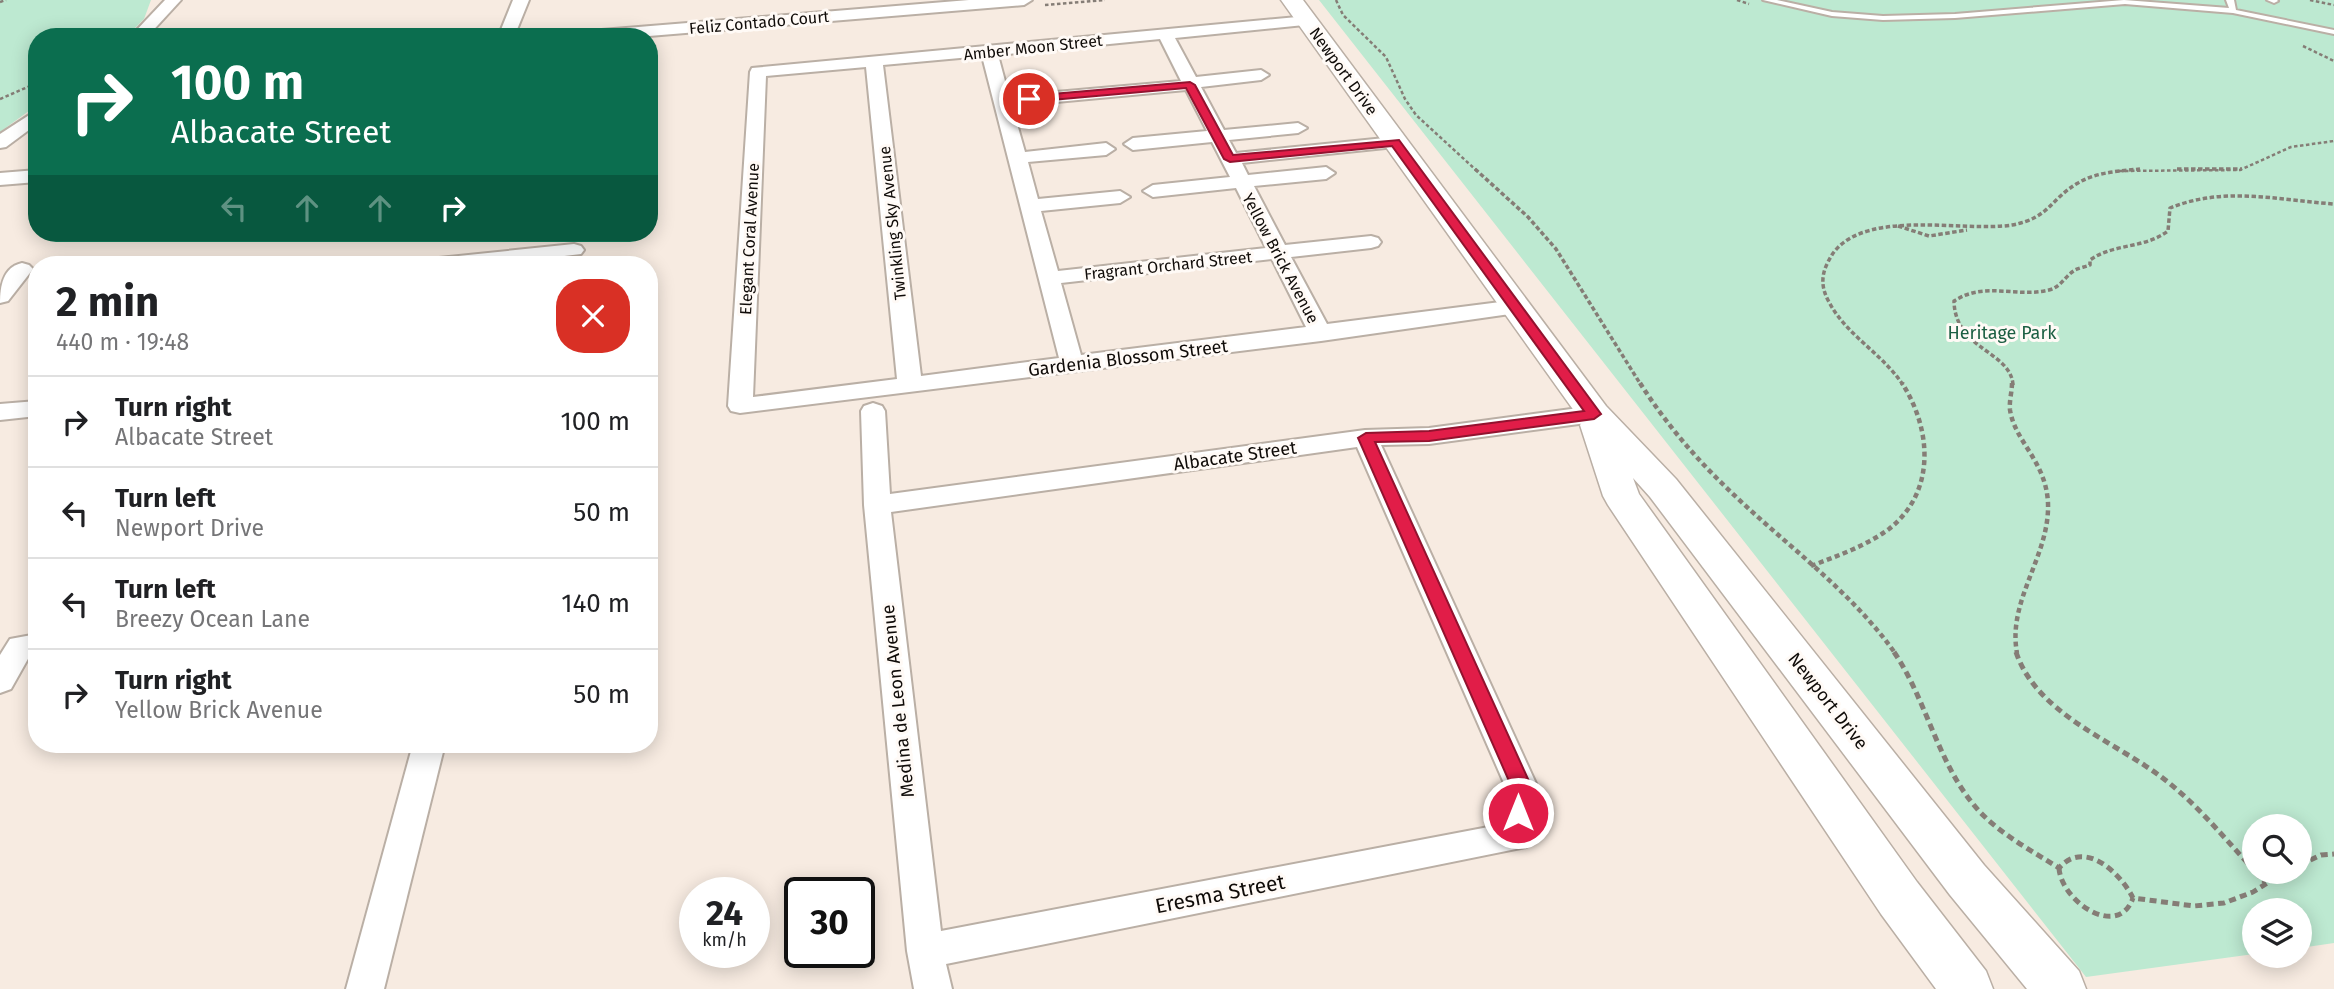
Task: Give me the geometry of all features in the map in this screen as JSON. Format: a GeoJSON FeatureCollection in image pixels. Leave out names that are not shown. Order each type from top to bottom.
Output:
{"type":"FeatureCollection","features":[{"type":"Feature","properties":{"kind":"street"},"geometry":{"type":"LineString","coordinates":[[147,28],[173,0]]}},
{"type":"Feature","properties":{"kind":"street"},"geometry":{"type":"LineString","coordinates":[[510,28],[521,0]]}},
{"type":"Feature","properties":{"kind":"street","name":"Feliz Contado Court"},"geometry":{"type":"LineString","coordinates":[[658,29],[726,19],[1024,0]]}},
{"type":"Feature","properties":{"kind":"street","name":"Amber Moon Street"},"geometry":{"type":"LineString","coordinates":[[758,72],[1165,34],[1300,11]]}},
{"type":"Feature","properties":{"kind":"street","name":"Newport Drive"},"geometry":{"type":"LineString","coordinates":[[1300,11],[1594,414],[1663,488],[1967,880],[2060,989]]}},
{"type":"Feature","properties":{"kind":"street","name":"Yellow Brick Avenue"},"geometry":{"type":"LineString","coordinates":[[1165,34],[1321,334]]}},
{"type":"Feature","properties":{"kind":"street"},"geometry":{"type":"LineString","coordinates":[[989,52],[1072,365]]}},
{"type":"Feature","properties":{"kind":"street","name":"Twinkling Sky Avenue"},"geometry":{"type":"LineString","coordinates":[[874,62],[910,385]]}},
{"type":"Feature","properties":{"kind":"street","name":"Elegant Coral Avenue"},"geometry":{"type":"LineString","coordinates":[[740,406],[758,72]]}},
{"type":"Feature","properties":{"kind":"street"},"geometry":{"type":"LineString","coordinates":[[1002,102],[1190,85],[1203,80],[1262,75]]}},
{"type":"Feature","properties":{"kind":"street"},"geometry":{"type":"LineString","coordinates":[[0,143],[28,122]]}},
{"type":"Feature","properties":{"kind":"street"},"geometry":{"type":"LineString","coordinates":[[1133,144],[1298,128]]}},
{"type":"Feature","properties":{"kind":"street"},"geometry":{"type":"LineString","coordinates":[[1230,159],[1395,142]]}},
{"type":"Feature","properties":{"kind":"street"},"geometry":{"type":"LineString","coordinates":[[1017,158],[1106,149]]}},
{"type":"Feature","properties":{"kind":"street"},"geometry":{"type":"LineString","coordinates":[[1153,191],[1326,173]]}},
{"type":"Feature","properties":{"kind":"street"},"geometry":{"type":"LineString","coordinates":[[0,179],[28,177]]}},
{"type":"Feature","properties":{"kind":"street"},"geometry":{"type":"LineString","coordinates":[[1030,206],[1120,197]]}},
{"type":"Feature","properties":{"kind":"street","name":"Fragrant Orchard Street"},"geometry":{"type":"LineString","coordinates":[[1049,278],[1371,242]]}},
{"type":"Feature","properties":{"kind":"street"},"geometry":{"type":"LineString","coordinates":[[511,256],[574,249]]}},
{"type":"Feature","properties":{"kind":"street"},"geometry":{"type":"LineString","coordinates":[[0,296],[22,269]]}},
{"type":"Feature","properties":{"kind":"street","name":"Gardenia Blossom Street"},"geometry":{"type":"LineString","coordinates":[[740,406],[1321,334],[1516,307]]}},
{"type":"Feature","properties":{"kind":"street"},"geometry":{"type":"LineString","coordinates":[[0,412],[28,409]]}},
{"type":"Feature","properties":{"kind":"street","name":"Medina de Leon Avenue"},"geometry":{"type":"LineString","coordinates":[[873,411],[877,505],[925,951],[933,989]]}},
{"type":"Feature","properties":{"kind":"street","name":"Newport Drive"},"geometry":{"type":"LineString","coordinates":[[1594,414],[1621,496],[1899,898],[1967,989]]}},
{"type":"Feature","properties":{"kind":"street","name":"Albacate Street"},"geometry":{"type":"LineString","coordinates":[[877,505],[1366,438],[1429,436],[1594,414]]}},
{"type":"Feature","properties":{"kind":"street","name":"Eresma Street"},"geometry":{"type":"LineString","coordinates":[[925,951],[1514,837],[1523,790],[1366,438]]}},
{"type":"Feature","properties":{"kind":"street"},"geometry":{"type":"LineString","coordinates":[[0,681],[28,646]]}},
{"type":"Feature","properties":{"kind":"street"},"geometry":{"type":"LineString","coordinates":[[365,989],[427,753]]}},
{"type":"Feature","properties":{"kind":"lane"},"geometry":{"type":"LineString","coordinates":[[1767,0],[1832,14],[1883,18],[1955,16],[2125,2],[2233,11],[2334,32]]}},
{"type":"Feature","properties":{"kind":"lane"},"geometry":{"type":"LineString","coordinates":[[2230,0],[2233,11]]}},
{"type":"Feature","properties":{"kind":"path"},"geometry":{"type":"LineString","coordinates":[[0,2],[6,0]]}},
{"type":"Feature","properties":{"kind":"path"},"geometry":{"type":"LineString","coordinates":[[1336,0],[1338,9],[1345,17],[1383,52],[1399,91],[1414,113],[1490,180],[1558,252],[1587,294],[1653,405],[1688,448],[1729,493],[1874,626],[1906,670],[1955,777],[1979,811],[2017,841],[2059,868]]}},
{"type":"Feature","properties":{"kind":"path"},"geometry":{"type":"LineString","coordinates":[[2310,0],[2334,5]]}},
{"type":"Feature","properties":{"kind":"path"},"geometry":{"type":"LineString","coordinates":[[0,99],[28,87]]}},
{"type":"Feature","properties":{"kind":"path"},"geometry":{"type":"LineString","coordinates":[[1896,225],[1929,236],[2015,224],[2046,215],[2074,183],[2106,173],[2130,170],[2240,170],[2303,143],[2334,141]]}},
{"type":"Feature","properties":{"kind":"path"},"geometry":{"type":"LineString","coordinates":[[2242,857],[2181,792],[2050,700],[2031,679],[2016,654],[2020,602],[2037,564],[2048,512],[2048,492],[2042,471],[2011,413],[2014,383],[2007,369],[1966,336],[1953,310],[1954,301],[1961,295],[1988,290],[2028,293],[2053,290],[2075,270],[2091,265],[2090,260],[2108,247],[2135,246],[2158,240],[2168,231],[2170,208],[2182,201],[2222,196],[2334,204]]}},
{"type":"Feature","properties":{"kind":"path"},"geometry":{"type":"LineString","coordinates":[[1811,566],[1887,532],[1911,507],[1925,478],[1925,439],[1917,409],[1899,379],[1834,312],[1823,285],[1822,276],[1828,259],[1838,247],[1875,228],[1896,225],[1975,228]]}},
{"type":"Feature","properties":{"kind":"path"},"geometry":{"type":"LineString","coordinates":[[2312,859],[2334,854]]}},
{"type":"Feature","properties":{"kind":"path"},"geometry":{"type":"LineString","coordinates":[[2076,857],[2100,862],[2123,879],[2133,898],[2133,905],[2128,912],[2110,916],[2098,914],[2075,901],[2067,892],[2059,882],[2059,868],[2066,859],[2076,857]]}},
{"type":"Feature","properties":{"kind":"path"},"geometry":{"type":"LineString","coordinates":[[2133,898],[2175,906],[2217,905],[2252,892],[2262,884]]}},
{"type":"Feature","properties":{"kind":"green space"},"geometry":{"type":"Polygon","coordinates":[[[0,0],[151,0],[144,19],[135,28],[28,28],[28,112],[0,132],[0,0]]]}},
{"type":"Feature","properties":{"kind":"green space","name":"Heritage Park"},"geometry":{"type":"Polygon","coordinates":[[[1319,0],[2334,0],[2334,943],[2312,946],[2312,898],[2242,898],[2242,956],[2086,977],[1319,0]]]}},
{"type":"Feature","properties":{"kind":"route"},"geometry":{"type":"LineString","coordinates":[[1029,99],[1190,85],[1230,159],[1395,142],[1594,414],[1429,436],[1366,438],[1523,790],[1518,813]]}}]}
